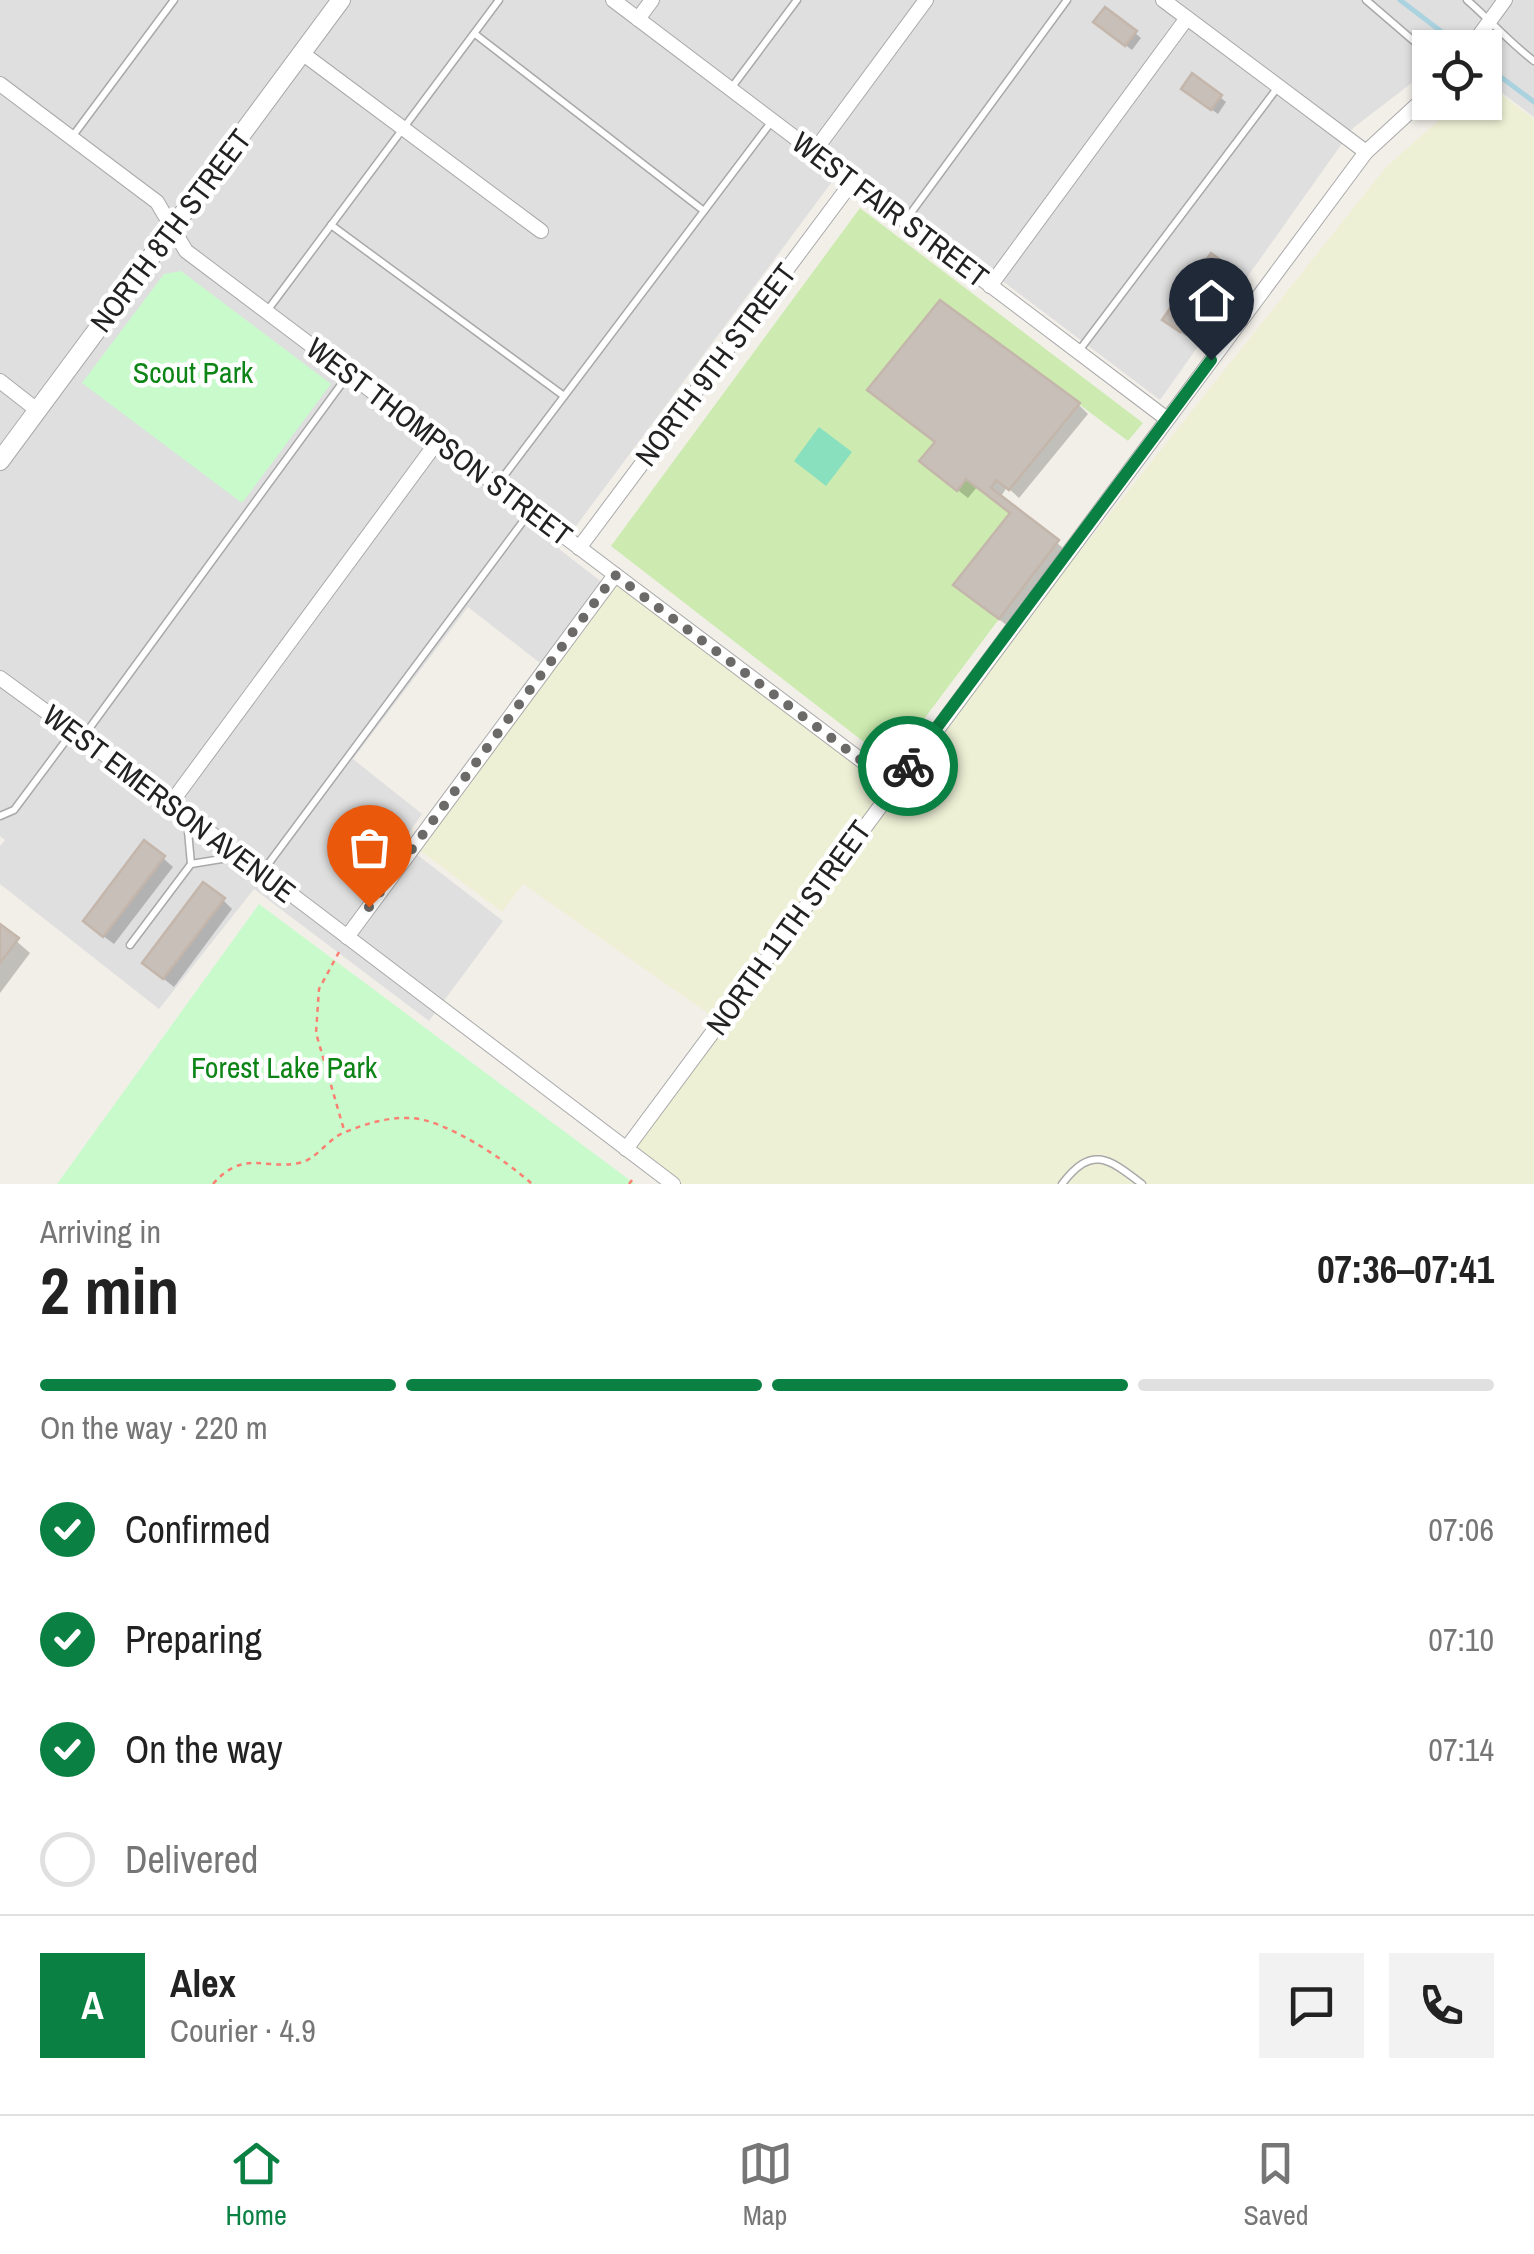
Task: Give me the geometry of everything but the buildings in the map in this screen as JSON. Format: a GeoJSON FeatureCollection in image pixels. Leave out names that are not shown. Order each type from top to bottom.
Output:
{"type":"FeatureCollection","features":[{"type":"Feature","properties":{"kind":"street","name":"NORTH 8TH STREET"},"geometry":{"type":"LineString","coordinates":[[0,460],[341,0]]}},
{"type":"Feature","properties":{"kind":"street","name":"WEST FAIR STREET"},"geometry":{"type":"LineString","coordinates":[[613,0],[1167,419]]}},
{"type":"Feature","properties":{"kind":"street"},"geometry":{"type":"LineString","coordinates":[[638,19],[652,0]]}},
{"type":"Feature","properties":{"kind":"street"},"geometry":{"type":"LineString","coordinates":[[814,153],[926,0]]}},
{"type":"Feature","properties":{"kind":"street"},"geometry":{"type":"LineString","coordinates":[[1163,0],[1366,152]]}},
{"type":"Feature","properties":{"kind":"street"},"geometry":{"type":"LineString","coordinates":[[1483,30],[1505,0]]}},
{"type":"Feature","properties":{"kind":"street"},"geometry":{"type":"LineString","coordinates":[[990,286],[1187,18]]}},
{"type":"Feature","properties":{"kind":"street"},"geometry":{"type":"LineString","coordinates":[[302,54],[542,231]]}},
{"type":"Feature","properties":{"kind":"street","name":"WEST THOMPSON STREET"},"geometry":{"type":"LineString","coordinates":[[0,84],[157,202],[186,251],[894,785]]}},
{"type":"Feature","properties":{"kind":"street","name":"NORTH 11TH STREET"},"geometry":{"type":"LineString","coordinates":[[626,1149],[1366,152],[1412,110]]}},
{"type":"Feature","properties":{"kind":"street","name":"NORTH 9TH STREET"},"geometry":{"type":"LineString","coordinates":[[579,548],[852,182]]}},
{"type":"Feature","properties":{"kind":"street"},"geometry":{"type":"LineString","coordinates":[[0,381],[37,410]]}},
{"type":"Feature","properties":{"kind":"street"},"geometry":{"type":"LineString","coordinates":[[171,803],[437,442]]}},
{"type":"Feature","properties":{"kind":"street"},"geometry":{"type":"LineString","coordinates":[[347,937],[615,575]]}},
{"type":"Feature","properties":{"kind":"street","name":"WEST EMERSON AVENUE"},"geometry":{"type":"LineString","coordinates":[[0,678],[673,1184]]}},
{"type":"Feature","properties":{"kind":"lane"},"geometry":{"type":"LineString","coordinates":[[72,138],[174,0]]}},
{"type":"Feature","properties":{"kind":"lane"},"geometry":{"type":"LineString","coordinates":[[266,312],[498,0]]}},
{"type":"Feature","properties":{"kind":"lane"},"geometry":{"type":"LineString","coordinates":[[730,89],[797,0]]}},
{"type":"Feature","properties":{"kind":"lane"},"geometry":{"type":"LineString","coordinates":[[904,222],[1067,0]]}},
{"type":"Feature","properties":{"kind":"lane"},"geometry":{"type":"LineString","coordinates":[[1366,0],[1412,40]]}},
{"type":"Feature","properties":{"kind":"lane"},"geometry":{"type":"LineString","coordinates":[[1466,0],[1502,38],[1534,61]]}},
{"type":"Feature","properties":{"kind":"lane"},"geometry":{"type":"LineString","coordinates":[[474,34],[704,212]]}},
{"type":"Feature","properties":{"kind":"lane"},"geometry":{"type":"LineString","coordinates":[[1078,352],[1278,86]]}},
{"type":"Feature","properties":{"kind":"lane"},"geometry":{"type":"LineString","coordinates":[[496,486],[772,121]]}},
{"type":"Feature","properties":{"kind":"lane"},"geometry":{"type":"LineString","coordinates":[[332,225],[564,396]]}},
{"type":"Feature","properties":{"kind":"lane"},"geometry":{"type":"LineString","coordinates":[[0,816],[14,810],[78,735],[348,374]]}},
{"type":"Feature","properties":{"kind":"lane"},"geometry":{"type":"LineString","coordinates":[[262,872],[530,512]]}},
{"type":"Feature","properties":{"kind":"lane"},"geometry":{"type":"LineString","coordinates":[[130,945],[191,864],[187,815]]}},
{"type":"Feature","properties":{"kind":"lane"},"geometry":{"type":"LineString","coordinates":[[191,864],[241,856]]}},
{"type":"Feature","properties":{"kind":"lane"},"geometry":{"type":"LineString","coordinates":[[1062,1184],[1076,1165],[1098,1158],[1112,1162],[1142,1184]]}},
{"type":"Feature","properties":{"kind":"path"},"geometry":{"type":"LineString","coordinates":[[345,1132],[316,1033],[319,989],[347,937]]}},
{"type":"Feature","properties":{"kind":"path"},"geometry":{"type":"LineString","coordinates":[[212,1184],[250,1161],[300,1163],[345,1132],[378,1120],[411,1118],[432,1122],[484,1150],[532,1184]]}},
{"type":"Feature","properties":{"kind":"path"},"geometry":{"type":"LineString","coordinates":[[629,1184],[639,1170]]}},
{"type":"Feature","properties":{"kind":"shaded area"},"geometry":{"type":"Polygon","coordinates":[[[0,0],[1534,0],[1534,117],[1502,93],[1502,30],[1412,30],[1412,83],[1353,128],[1160,400],[846,163],[559,549],[603,583],[540,663],[468,607],[353,759],[422,814],[402,843],[503,921],[429,1021],[254,889],[159,1009],[0,884],[0,846],[5,840],[0,836],[0,0]]]}},
{"type":"Feature","properties":{"kind":"green space"},"geometry":{"type":"Polygon","coordinates":[[[1502,95],[1534,119],[1534,1184],[673,1184],[626,1149],[719,1021],[523,884],[502,912],[414,846],[615,575],[894,785],[1386,167],[1439,120],[1502,120],[1502,95]]]}},
{"type":"Feature","properties":{"kind":"green space"},"geometry":{"type":"Polygon","coordinates":[[[860,208],[1143,423],[1128,441],[940,300],[867,389],[935,442],[920,461],[957,490],[966,479],[1010,513],[954,585],[999,619],[891,763],[611,546],[860,208]]]}},
{"type":"Feature","properties":{"kind":"green space","name":"Scout Park"},"geometry":{"type":"Polygon","coordinates":[[[181,271],[331,384],[242,503],[82,383],[164,274],[181,271]]]}},
{"type":"Feature","properties":{"kind":"green space"},"geometry":{"type":"Polygon","coordinates":[[[819,427],[852,452],[826,486],[794,461],[819,427]]]}},
{"type":"Feature","properties":{"kind":"green space","name":"Forest Lake Park"},"geometry":{"type":"Polygon","coordinates":[[[259,904],[635,1184],[57,1184],[259,904]]]}},
{"type":"Feature","properties":{"kind":"waterway"},"geometry":{"type":"LineString","coordinates":[[1400,0],[1439,30]]}},
{"type":"Feature","properties":{"kind":"waterway"},"geometry":{"type":"LineString","coordinates":[[1502,78],[1534,102]]}},
{"type":"Feature","properties":{"kind":"way so far"},"geometry":{"type":"LineString","coordinates":[[369,907],[615,575],[894,785],[908,766]]}},
{"type":"Feature","properties":{"kind":"route"},"geometry":{"type":"LineString","coordinates":[[908,766],[1211,360]]}}]}
